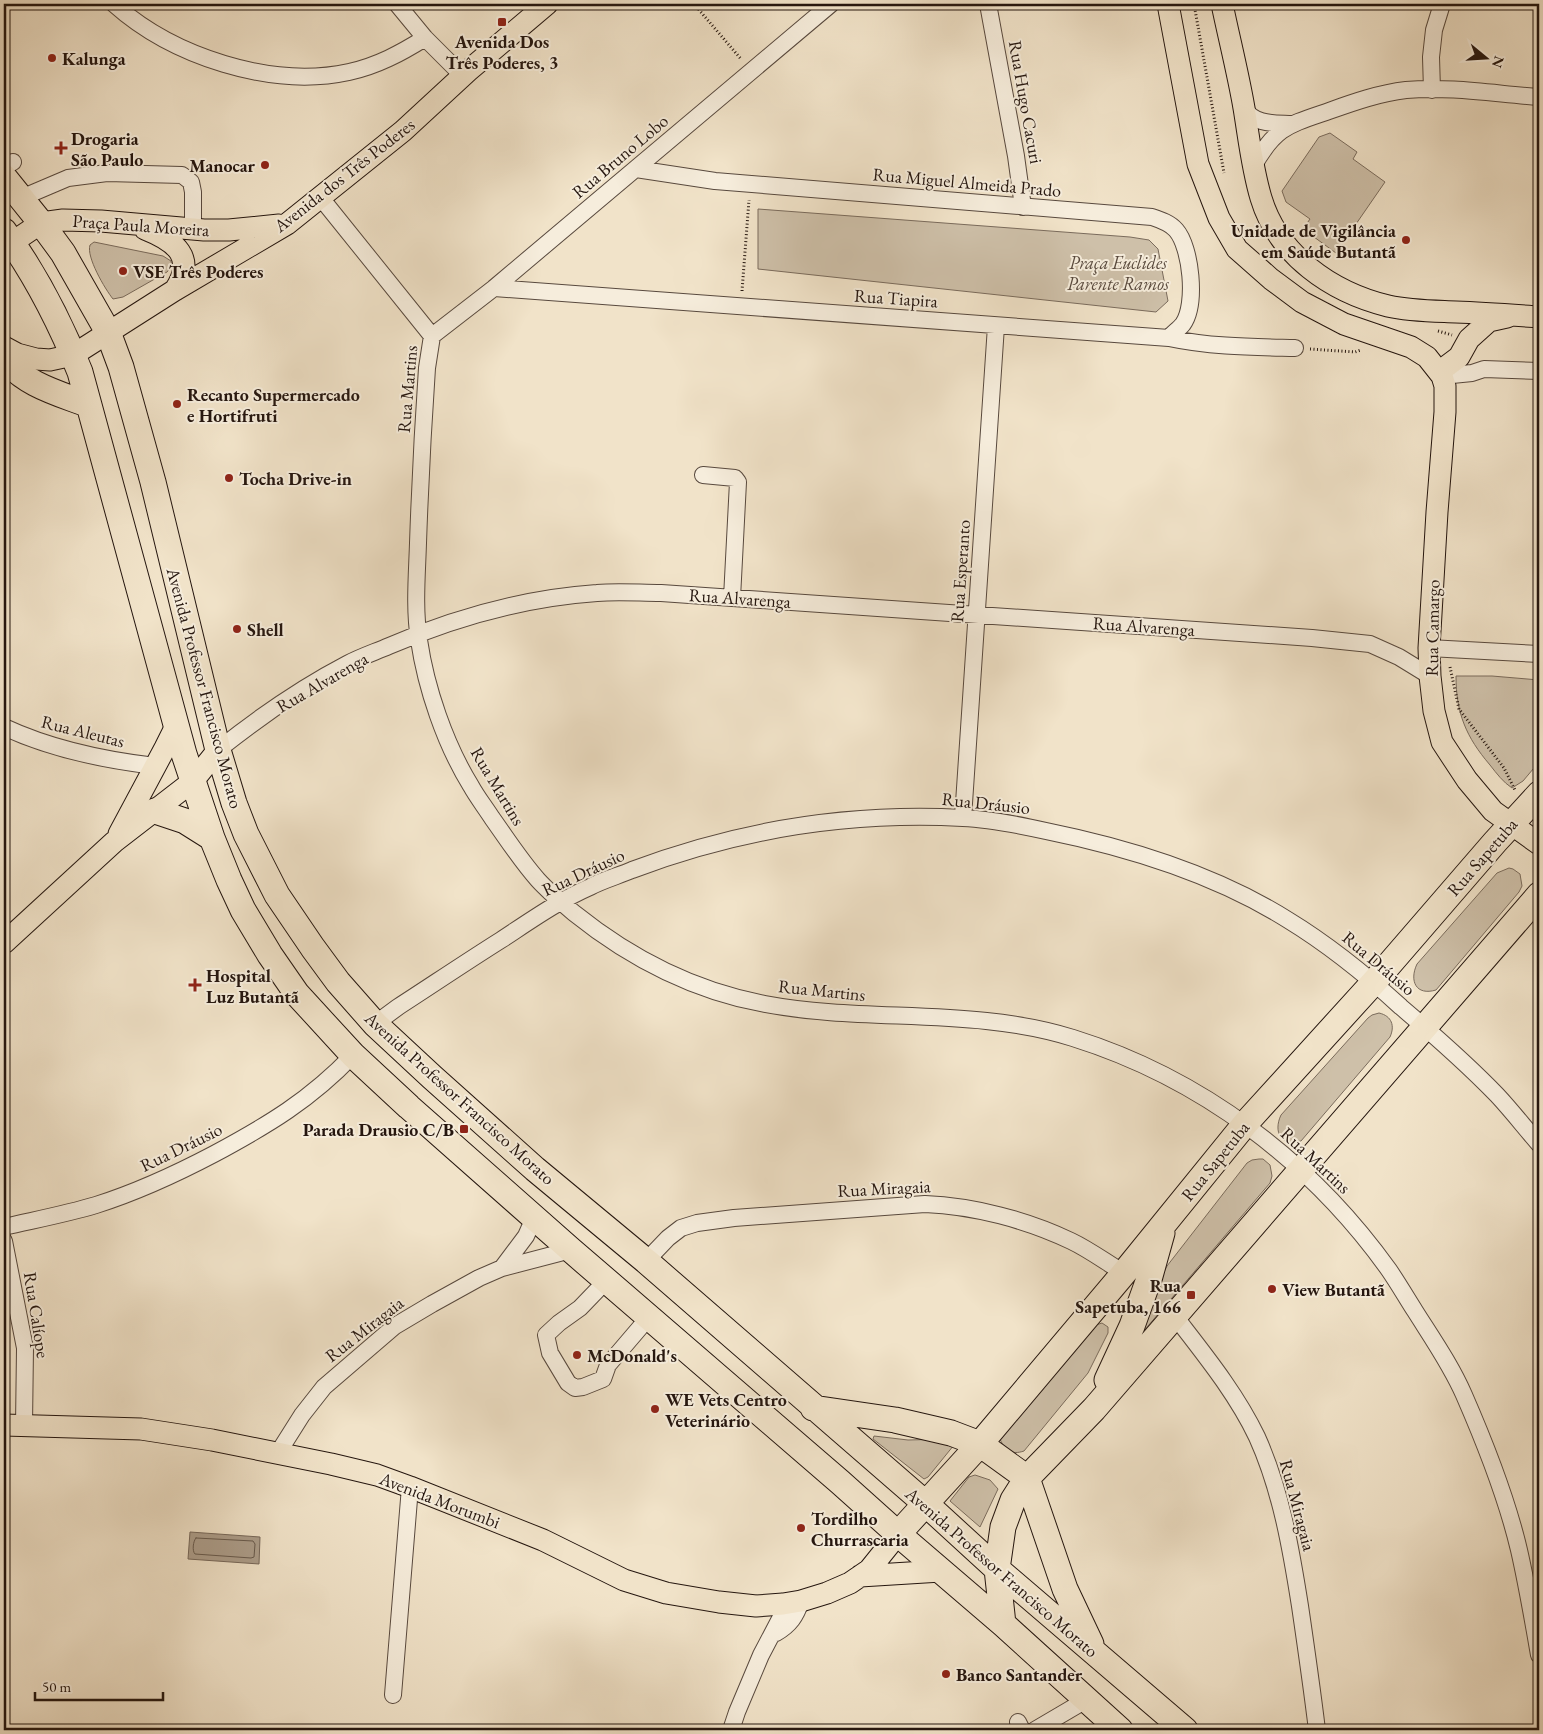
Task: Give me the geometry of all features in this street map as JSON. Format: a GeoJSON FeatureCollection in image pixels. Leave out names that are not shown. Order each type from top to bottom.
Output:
{"type":"FeatureCollection","features":[{"type":"Feature","properties":{"kind":"highway","name":"Avenida Professor Francisco Morato"},"geometry":{"type":"LineString","coordinates":[[7,169],[21,198],[63,253],[108,332],[121,367],[152,482],[218,750],[234,803],[246,834],[277,895],[323,962],[375,1024],[535,1169],[646,1261],[926,1504],[997,1569],[1185,1730]]}},
{"type":"Feature","properties":{"kind":"highway","name":"Avenida Professor Francisco Morato"},"geometry":{"type":"LineString","coordinates":[[6,240],[54,312],[80,372],[193,781],[212,838],[240,902],[270,955],[298,994],[352,1055],[534,1218],[1003,1624],[1120,1730]]}},
{"type":"Feature","properties":{"kind":"highway"},"geometry":{"type":"LineString","coordinates":[[4,358],[22,376],[36,385],[89,405]]}},
{"type":"Feature","properties":{"kind":"highway","name":"Rua Sapetuba"},"geometry":{"type":"LineString","coordinates":[[898,1534],[980,1444],[1246,1124],[1374,982],[1526,808]]}},
{"type":"Feature","properties":{"kind":"highway"},"geometry":{"type":"LineString","coordinates":[[155,811],[185,821],[212,838]]}},
{"type":"Feature","properties":{"kind":"highway"},"geometry":{"type":"LineString","coordinates":[[1003,1624],[997,1569],[1003,1527],[1013,1500],[1027,1478],[1094,1409],[1539,895]]}},
{"type":"Feature","properties":{"kind":"highway"},"geometry":{"type":"LineString","coordinates":[[1094,1409],[1132,1326],[1150,1276],[1165,1223]]}},
{"type":"Feature","properties":{"kind":"highway"},"geometry":{"type":"LineString","coordinates":[[814,1408],[895,1420],[938,1430],[980,1444],[1027,1478],[1065,1589],[1095,1653]]}},
{"type":"Feature","properties":{"kind":"highway"},"geometry":{"type":"LineString","coordinates":[[938,1430],[986,1426],[1000,1420]]}},
{"type":"Feature","properties":{"kind":"main road","name":"Avenida dos Três Poderes"},"geometry":{"type":"LineString","coordinates":[[73,355],[175,290],[287,224],[403,131],[463,76],[547,4]]}},
{"type":"Feature","properties":{"kind":"main road"},"geometry":{"type":"LineString","coordinates":[[1168,4],[1198,164],[1219,218],[1237,249],[1271,279],[1302,302],[1344,324],[1411,347],[1427,357],[1441,374],[1467,356],[1489,322],[1516,315]]}},
{"type":"Feature","properties":{"kind":"main road"},"geometry":{"type":"LineString","coordinates":[[1222,4],[1244,108],[1253,167],[1262,200],[1277,234],[1297,258],[1321,277],[1343,290],[1388,306],[1414,310],[1539,317]]}},
{"type":"Feature","properties":{"kind":"main road","name":"Praça Paula Moreira"},"geometry":{"type":"LineString","coordinates":[[6,240],[41,223],[63,220],[229,230],[287,224]]}},
{"type":"Feature","properties":{"kind":"main road"},"geometry":{"type":"LineString","coordinates":[[130,223],[161,236],[173,244],[184,258],[182,279],[175,290]]}},
{"type":"Feature","properties":{"kind":"main road"},"geometry":{"type":"LineString","coordinates":[[4,347],[17,354],[36,359],[50,360],[73,355]]}},
{"type":"Feature","properties":{"kind":"main road","name":"Rua Camargo"},"geometry":{"type":"LineString","coordinates":[[1441,374],[1445,386],[1445,412],[1436,512],[1429,648],[1434,710],[1442,742],[1483,801],[1493,812],[1526,808],[1539,844]]}},
{"type":"Feature","properties":{"kind":"main road","name":"Rua Alvarenga"},"geometry":{"type":"LineString","coordinates":[[114,842],[177,724]]}},
{"type":"Feature","properties":{"kind":"main road","name":"Rua Alvarenga"},"geometry":{"type":"LineString","coordinates":[[4,943],[114,842],[193,781],[218,750]]}},
{"type":"Feature","properties":{"kind":"main road","name":"Avenida Morumbi"},"geometry":{"type":"LineString","coordinates":[[14,1425],[140,1429],[212,1440],[376,1475],[543,1540],[624,1580],[666,1593],[718,1602],[756,1606],[790,1603],[827,1593],[869,1574],[941,1571]]}},
{"type":"Feature","properties":{"kind":"main road","name":"Avenida Morumbi"},"geometry":{"type":"LineString","coordinates":[[869,1574],[898,1534]]}},
{"type":"Feature","properties":{"kind":"street"},"geometry":{"type":"LineString","coordinates":[[114,4],[141,25],[188,52],[252,71],[270,74],[312,76],[347,72],[373,66],[402,53],[425,38]]}},
{"type":"Feature","properties":{"kind":"street"},"geometry":{"type":"LineString","coordinates":[[397,4],[425,38],[463,76]]}},
{"type":"Feature","properties":{"kind":"street","name":"Rua Bruno Lobo"},"geometry":{"type":"LineString","coordinates":[[432,336],[494,288],[831,4]]}},
{"type":"Feature","properties":{"kind":"street","name":"Rua Hugo Cacuri"},"geometry":{"type":"LineString","coordinates":[[988,4],[1016,156],[1023,207]]}},
{"type":"Feature","properties":{"kind":"street"},"geometry":{"type":"LineString","coordinates":[[1432,90],[1431,57],[1434,30],[1442,4]]}},
{"type":"Feature","properties":{"kind":"street"},"geometry":{"type":"LineString","coordinates":[[1253,167],[1267,144],[1283,129],[1292,124],[1368,98],[1406,90],[1539,97]]}},
{"type":"Feature","properties":{"kind":"street"},"geometry":{"type":"LineString","coordinates":[[1244,108],[1247,113],[1257,120],[1292,124]]}},
{"type":"Feature","properties":{"kind":"street","name":"Rua Miguel Almeida Prado"},"geometry":{"type":"LineString","coordinates":[[636,169],[715,182],[1152,218],[1165,222],[1175,229],[1182,238],[1191,278],[1192,292],[1183,324],[1169,338]]}},
{"type":"Feature","properties":{"kind":"street"},"geometry":{"type":"LineString","coordinates":[[21,198],[68,178],[108,173],[182,175],[191,182],[193,192],[193,228]]}},
{"type":"Feature","properties":{"kind":"street","name":"Rua Martins"},"geometry":{"type":"LineString","coordinates":[[321,198],[432,336],[427,368],[416,590],[418,634],[424,674],[442,727],[468,782],[520,858],[539,882],[600,934],[646,962],[712,992],[804,1011],[1004,1024],[1046,1031],[1097,1046],[1143,1065],[1190,1088],[1246,1124],[1300,1169],[1343,1212],[1389,1270],[1436,1343],[1462,1391],[1503,1498],[1519,1548],[1539,1655]]}},
{"type":"Feature","properties":{"kind":"street","name":"Rua Tiapira"},"geometry":{"type":"LineString","coordinates":[[494,288],[1169,338],[1216,345],[1295,348]]}},
{"type":"Feature","properties":{"kind":"street","name":"Rua Esperanto"},"geometry":{"type":"LineString","coordinates":[[963,818],[996,326]]}},
{"type":"Feature","properties":{"kind":"street"},"geometry":{"type":"LineString","coordinates":[[1467,356],[1484,369],[1539,371]]}},
{"type":"Feature","properties":{"kind":"street"},"geometry":{"type":"LineString","coordinates":[[703,475],[735,478],[738,482],[732,598]]}},
{"type":"Feature","properties":{"kind":"street","name":"Rua Alvarenga"},"geometry":{"type":"LineString","coordinates":[[218,750],[245,729],[348,663],[458,619],[547,598],[598,592],[661,593],[1312,638],[1370,644],[1399,657],[1430,676]]}},
{"type":"Feature","properties":{"kind":"street"},"geometry":{"type":"LineString","coordinates":[[1429,648],[1539,654]]}},
{"type":"Feature","properties":{"kind":"street","name":"Rua Aleutas"},"geometry":{"type":"LineString","coordinates":[[4,727],[28,738],[80,753],[117,761],[156,766]]}},
{"type":"Feature","properties":{"kind":"street","name":"Rua Dráusio"},"geometry":{"type":"LineString","coordinates":[[375,1024],[560,901],[593,885],[656,861],[707,845],[759,832],[824,822],[894,818],[963,818],[1004,822],[1088,840],[1169,864],[1252,900],[1287,919],[1328,946],[1374,982],[1445,1044],[1497,1096],[1539,1144]]}},
{"type":"Feature","properties":{"kind":"street","name":"Rua Dráusio"},"geometry":{"type":"LineString","coordinates":[[4,1228],[94,1205],[138,1190],[177,1173],[259,1130],[274,1120],[311,1095],[337,1072],[352,1055]]}},
{"type":"Feature","properties":{"kind":"street","name":"Rua Miragaia"},"geometry":{"type":"LineString","coordinates":[[646,1261],[675,1233],[682,1228],[697,1224],[734,1218],[925,1204],[950,1205],[984,1212],[1036,1227],[1072,1241],[1124,1273]]}},
{"type":"Feature","properties":{"kind":"street","name":"Rua Miragaia"},"geometry":{"type":"LineString","coordinates":[[502,1268],[526,1236],[534,1218]]}},
{"type":"Feature","properties":{"kind":"street","name":"Rua Calíope"},"geometry":{"type":"LineString","coordinates":[[4,1241],[25,1348],[14,1425]]}},
{"type":"Feature","properties":{"kind":"street","name":"Rua Miragaia"},"geometry":{"type":"LineString","coordinates":[[278,1454],[302,1415],[324,1387],[395,1326],[479,1278],[502,1268],[571,1250]]}},
{"type":"Feature","properties":{"kind":"street"},"geometry":{"type":"LineString","coordinates":[[606,1281],[580,1308],[558,1323],[546,1335],[550,1353],[568,1383],[575,1388],[603,1379],[608,1365],[649,1318]]}},
{"type":"Feature","properties":{"kind":"street","name":"Rua Miragaia"},"geometry":{"type":"LineString","coordinates":[[1174,1315],[1237,1401],[1257,1439],[1268,1466],[1278,1497],[1293,1563],[1317,1730]]}},
{"type":"Feature","properties":{"kind":"street"},"geometry":{"type":"LineString","coordinates":[[393,1695],[410,1487]]}},
{"type":"Feature","properties":{"kind":"street"},"geometry":{"type":"LineString","coordinates":[[869,1574],[903,1585]]}},
{"type":"Feature","properties":{"kind":"street"},"geometry":{"type":"LineString","coordinates":[[732,1730],[737,1712],[770,1637],[791,1622],[798,1612],[790,1603]]}},
{"type":"Feature","properties":{"kind":"street"},"geometry":{"type":"LineString","coordinates":[[1035,1730],[1086,1700]]}},
{"type":"Feature","properties":{"kind":"path"},"geometry":{"type":"LineString","coordinates":[[694,4],[751,71]]}},
{"type":"Feature","properties":{"kind":"path"},"geometry":{"type":"LineString","coordinates":[[1194,4],[1224,175]]}},
{"type":"Feature","properties":{"kind":"path"},"geometry":{"type":"LineString","coordinates":[[741,306],[750,184]]}},
{"type":"Feature","properties":{"kind":"path"},"geometry":{"type":"LineString","coordinates":[[1433,330],[1467,356]]}},
{"type":"Feature","properties":{"kind":"path"},"geometry":{"type":"LineString","coordinates":[[1295,348],[1355,352],[1363,350]]}},
{"type":"Feature","properties":{"kind":"path"},"geometry":{"type":"LineString","coordinates":[[1429,648],[1450,667],[1459,709],[1504,768],[1526,808]]}},
{"type":"Feature","properties":{"kind":"green space"},"geometry":{"type":"Polygon","coordinates":[[[1330,133],[1357,152],[1353,159],[1385,182],[1336,253],[1303,229],[1310,219],[1286,202],[1282,191],[1319,137],[1330,133]]]}},
{"type":"Feature","properties":{"kind":"green space","name":"Praça Euclides Parente Ramos"},"geometry":{"type":"Polygon","coordinates":[[[758,209],[1149,240],[1158,249],[1168,301],[1156,312],[758,269],[758,209]]]}},
{"type":"Feature","properties":{"kind":"green space"},"geometry":{"type":"Polygon","coordinates":[[[94,242],[163,256],[171,261],[172,266],[167,272],[123,297],[113,299],[93,265],[90,245],[94,242]]]}},
{"type":"Feature","properties":{"kind":"green space"},"geometry":{"type":"Polygon","coordinates":[[[1456,676],[1492,676],[1539,680],[1539,762],[1523,781],[1512,788],[1495,772],[1482,755],[1464,724],[1458,702],[1456,676]]]}},
{"type":"Feature","properties":{"kind":"green space"},"geometry":{"type":"Polygon","coordinates":[[[1509,868],[1520,874],[1522,886],[1519,892],[1436,990],[1423,991],[1419,989],[1414,981],[1417,964],[1497,873],[1509,868]]]}},
{"type":"Feature","properties":{"kind":"green space"},"geometry":{"type":"Polygon","coordinates":[[[1379,1013],[1390,1019],[1392,1029],[1390,1037],[1301,1141],[1288,1142],[1280,1137],[1278,1127],[1281,1115],[1368,1018],[1379,1013]]]}},
{"type":"Feature","properties":{"kind":"green space"},"geometry":{"type":"Polygon","coordinates":[[[1263,1159],[1270,1165],[1272,1176],[1270,1183],[1142,1333],[1160,1280],[1167,1266],[1247,1163],[1252,1160],[1263,1159]]]}},
{"type":"Feature","properties":{"kind":"green space"},"geometry":{"type":"Polygon","coordinates":[[[1102,1323],[1108,1327],[1108,1333],[1088,1373],[1024,1451],[1009,1451],[1000,1439],[1096,1325],[1102,1323]]]}},
{"type":"Feature","properties":{"kind":"green space"},"geometry":{"type":"Polygon","coordinates":[[[874,1436],[908,1440],[949,1439],[954,1445],[928,1477],[924,1479],[873,1439],[874,1436]]]}},
{"type":"Feature","properties":{"kind":"green space"},"geometry":{"type":"Polygon","coordinates":[[[975,1475],[990,1480],[998,1489],[980,1527],[950,1501],[969,1477],[975,1475]]]}},
{"type":"Feature","properties":{"kind":"water"},"geometry":{"type":"Polygon","coordinates":[[[190,1532],[260,1537],[259,1564],[188,1559],[190,1532]]]}},
{"type":"Feature","properties":{"kind":"place","name":"Avenida Dos Três Poderes, 3"},"geometry":{"type":"Point","coordinates":[502,22]}},
{"type":"Feature","properties":{"kind":"place","name":"Kalunga"},"geometry":{"type":"Point","coordinates":[52,58]}},
{"type":"Feature","properties":{"kind":"place","name":"Drogaria São Paulo"},"geometry":{"type":"Point","coordinates":[61,148]}},
{"type":"Feature","properties":{"kind":"place","name":"Manocar"},"geometry":{"type":"Point","coordinates":[265,165]}},
{"type":"Feature","properties":{"kind":"place","name":"Unidade de Vigilância em Saúde Butantã"},"geometry":{"type":"Point","coordinates":[1406,240]}},
{"type":"Feature","properties":{"kind":"place","name":"VSE Três Poderes"},"geometry":{"type":"Point","coordinates":[123,271]}},
{"type":"Feature","properties":{"kind":"place","name":"Recanto Supermercado e Hortifruti"},"geometry":{"type":"Point","coordinates":[177,404]}},
{"type":"Feature","properties":{"kind":"place","name":"Tocha Drive-in"},"geometry":{"type":"Point","coordinates":[229,478]}},
{"type":"Feature","properties":{"kind":"place","name":"Shell"},"geometry":{"type":"Point","coordinates":[237,629]}},
{"type":"Feature","properties":{"kind":"place","name":"Hospital Luz Butantã"},"geometry":{"type":"Point","coordinates":[195,985]}},
{"type":"Feature","properties":{"kind":"place","name":"Parada Drausio C/B"},"geometry":{"type":"Point","coordinates":[464,1129]}},
{"type":"Feature","properties":{"kind":"place","name":"View Butantã"},"geometry":{"type":"Point","coordinates":[1272,1289]}},
{"type":"Feature","properties":{"kind":"place","name":"Rua Sapetuba, 166"},"geometry":{"type":"Point","coordinates":[1191,1295]}},
{"type":"Feature","properties":{"kind":"place","name":"McDonald's"},"geometry":{"type":"Point","coordinates":[577,1355]}},
{"type":"Feature","properties":{"kind":"place","name":"WE Vets Centro Veterinário"},"geometry":{"type":"Point","coordinates":[655,1409]}},
{"type":"Feature","properties":{"kind":"place","name":"Tordilho Churrascaria"},"geometry":{"type":"Point","coordinates":[801,1528]}},
{"type":"Feature","properties":{"kind":"place","name":"Banco Santander"},"geometry":{"type":"Point","coordinates":[946,1674]}}]}
